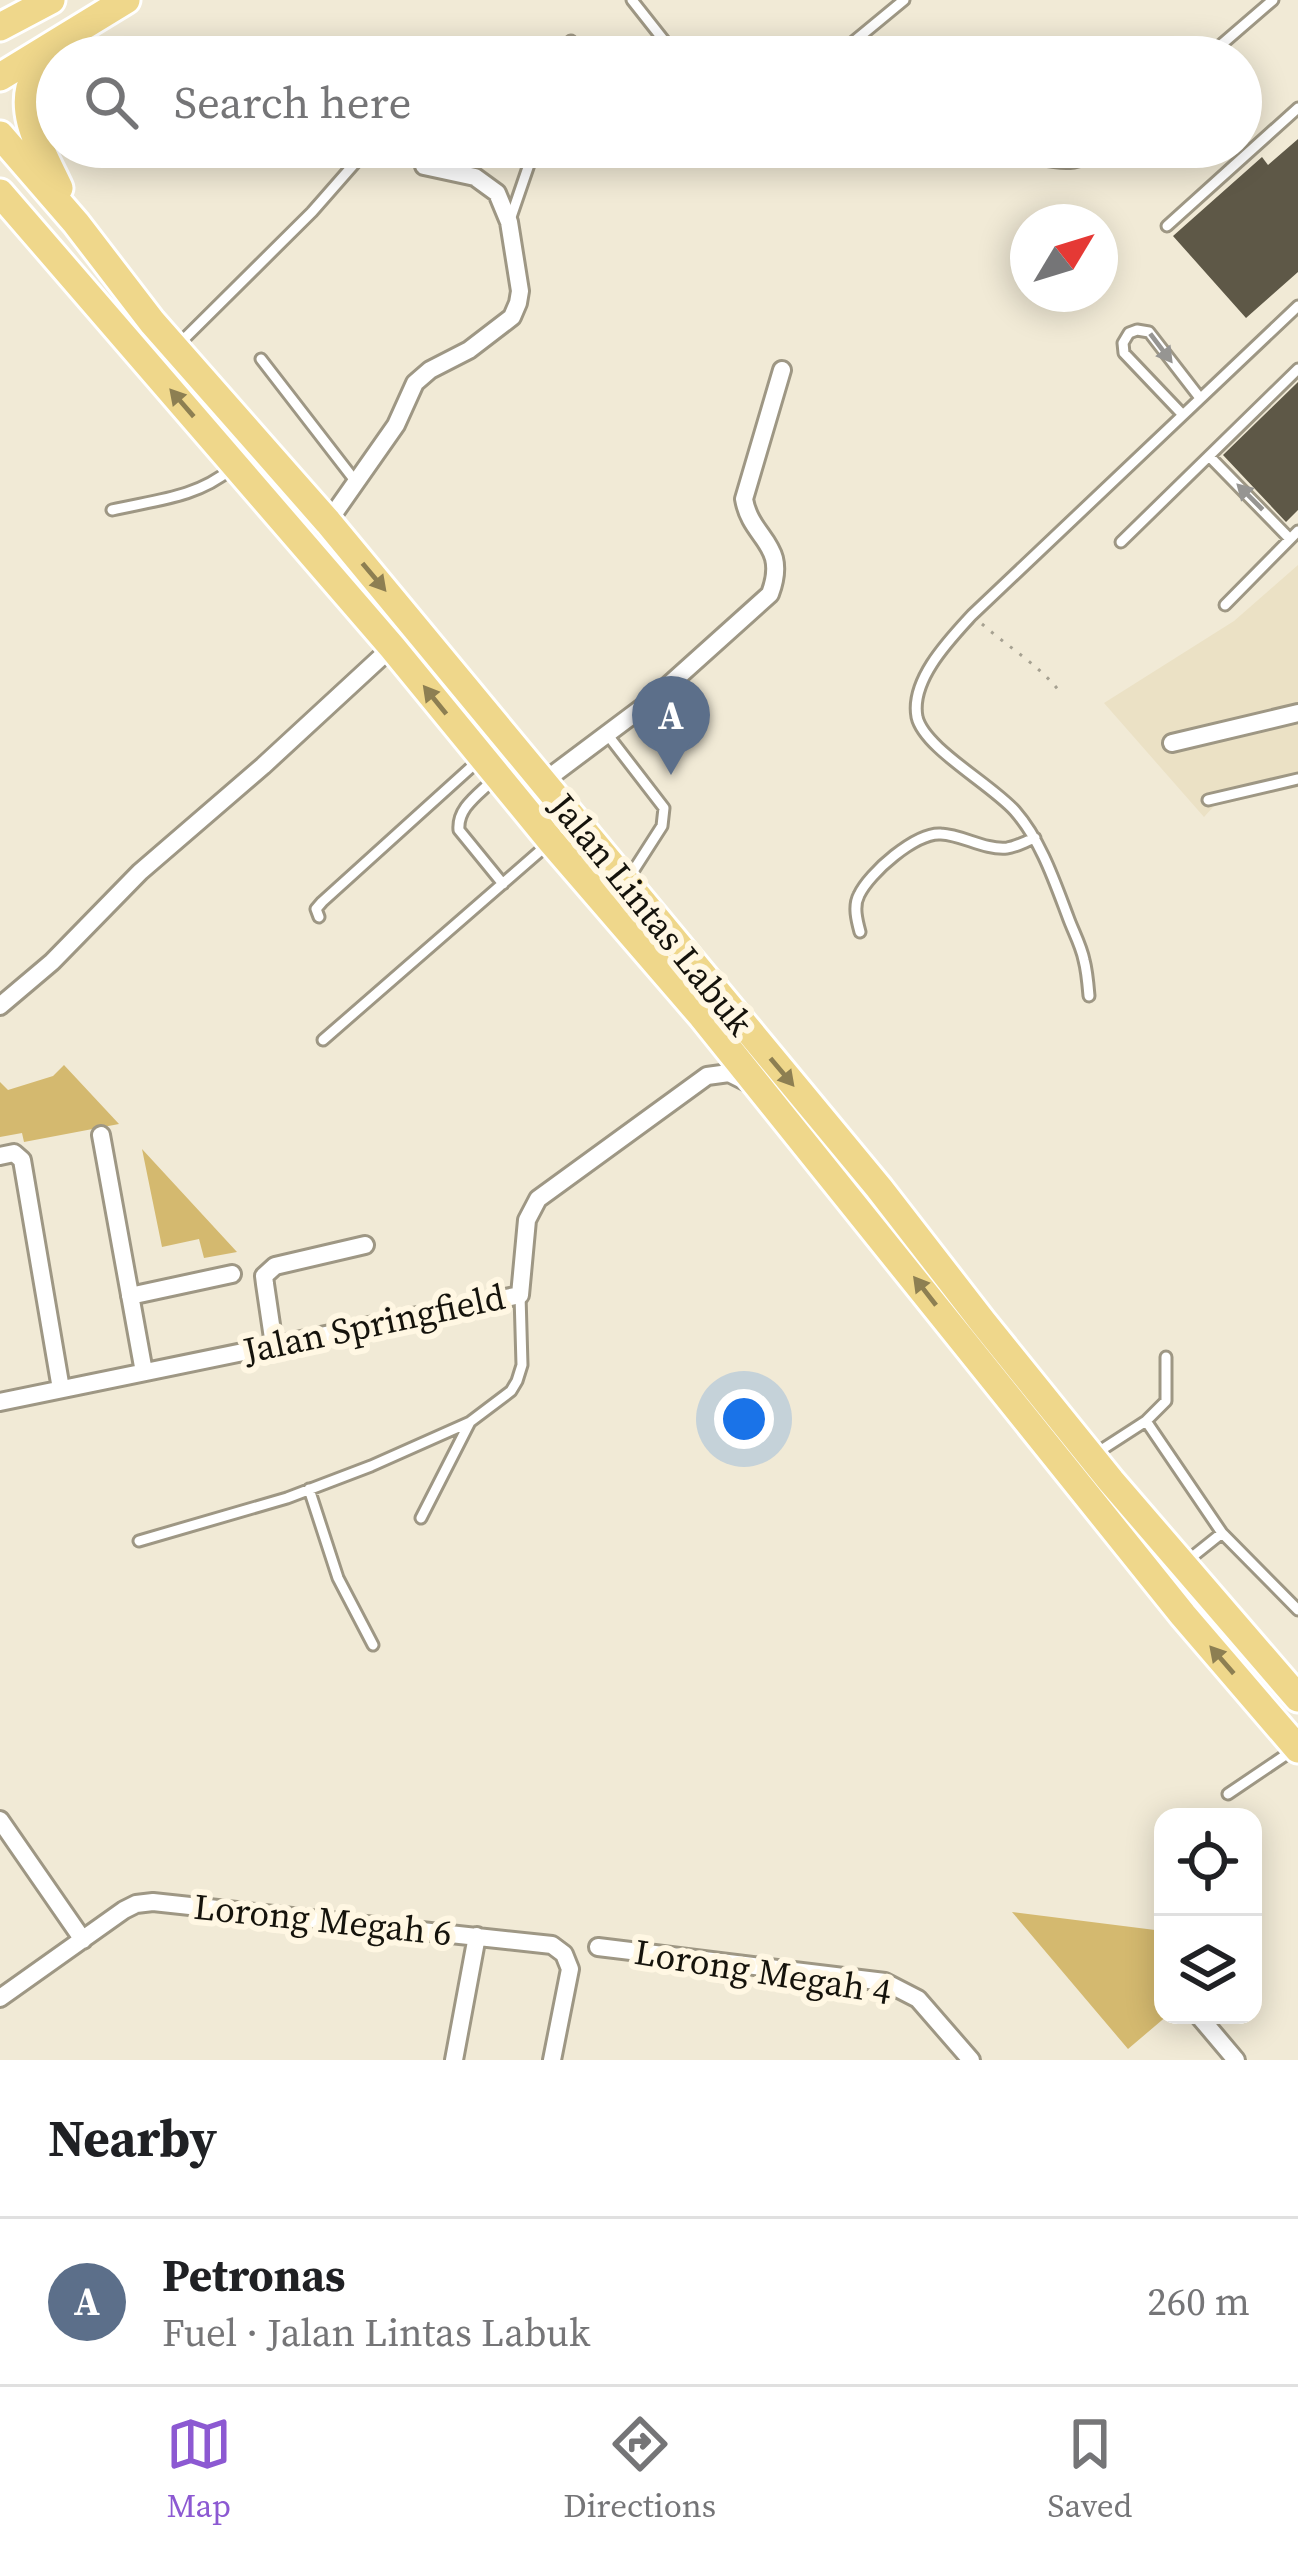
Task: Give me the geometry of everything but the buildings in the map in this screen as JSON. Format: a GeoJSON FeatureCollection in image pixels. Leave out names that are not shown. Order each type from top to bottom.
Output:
{"type":"FeatureCollection","features":[{"type":"Feature","properties":{"kind":"main road"},"geometry":{"type":"LineString","coordinates":[[7,21],[51,0]]}},
{"type":"Feature","properties":{"kind":"main road"},"geometry":{"type":"LineString","coordinates":[[70,36],[126,0]]}},
{"type":"Feature","properties":{"kind":"main road"},"geometry":{"type":"LineString","coordinates":[[0,77],[36,56]]}},
{"type":"Feature","properties":{"kind":"main road"},"geometry":{"type":"LineString","coordinates":[[36,73],[28,105],[36,140]]}},
{"type":"Feature","properties":{"kind":"main road","name":"Jalan Lintas Labuk"},"geometry":{"type":"LineString","coordinates":[[0,134],[544,782],[879,1187],[1091,1456],[1298,1698]]}},
{"type":"Feature","properties":{"kind":"main road"},"geometry":{"type":"LineString","coordinates":[[49,168],[76,223]]}},
{"type":"Feature","properties":{"kind":"main road","name":"Jalan Lintas Labuk"},"geometry":{"type":"LineString","coordinates":[[0,193],[392,647],[551,842],[702,1016],[1183,1615],[1297,1749]]}},
{"type":"Feature","properties":{"kind":"main road"},"geometry":{"type":"LineString","coordinates":[[982,1321],[976,1332],[979,1340],[1144,1550],[1183,1615]]}},
{"type":"Feature","properties":{"kind":"street"},"geometry":{"type":"LineString","coordinates":[[328,522],[396,425],[415,383],[512,317],[520,291],[509,222],[497,193],[475,176],[434,168]]}},
{"type":"Feature","properties":{"kind":"street"},"geometry":{"type":"LineString","coordinates":[[544,782],[651,701],[770,594],[776,562],[746,512],[744,499],[782,370]]}},
{"type":"Feature","properties":{"kind":"street"},"geometry":{"type":"LineString","coordinates":[[0,1006],[52,962],[140,872],[392,647]]}},
{"type":"Feature","properties":{"kind":"street"},"geometry":{"type":"LineString","coordinates":[[1172,743],[1298,712]]}},
{"type":"Feature","properties":{"kind":"street"},"geometry":{"type":"LineString","coordinates":[[702,1016],[714,1044],[707,1076]]}},
{"type":"Feature","properties":{"kind":"street"},"geometry":{"type":"LineString","coordinates":[[707,1076],[729,1073],[764,1092]]}},
{"type":"Feature","properties":{"kind":"street","name":"Jalan Springfield"},"geometry":{"type":"LineString","coordinates":[[0,1402],[520,1294],[523,1239],[538,1199],[707,1076]]}},
{"type":"Feature","properties":{"kind":"street"},"geometry":{"type":"LineString","coordinates":[[101,1135],[144,1372]]}},
{"type":"Feature","properties":{"kind":"street"},"geometry":{"type":"LineString","coordinates":[[0,1156],[14,1153],[22,1160],[62,1389]]}},
{"type":"Feature","properties":{"kind":"street"},"geometry":{"type":"LineString","coordinates":[[274,1345],[264,1276],[269,1270],[365,1244]]}},
{"type":"Feature","properties":{"kind":"street"},"geometry":{"type":"LineString","coordinates":[[130,1296],[232,1274]]}},
{"type":"Feature","properties":{"kind":"street"},"geometry":{"type":"LineString","coordinates":[[0,1820],[83,1940]]}},
{"type":"Feature","properties":{"kind":"street","name":"Lorong Megah 6"},"geometry":{"type":"LineString","coordinates":[[0,1998],[136,1904],[477,1936],[552,1945],[564,1954],[570,1969],[552,2060]]}},
{"type":"Feature","properties":{"kind":"street"},"geometry":{"type":"LineString","coordinates":[[454,2060],[477,1936]]}},
{"type":"Feature","properties":{"kind":"street","name":"Lorong Megah 4"},"geometry":{"type":"LineString","coordinates":[[598,1947],[885,1982],[918,1999],[971,2060]]}},
{"type":"Feature","properties":{"kind":"street"},"geometry":{"type":"LineString","coordinates":[[1206,2024],[1236,2060]]}},
{"type":"Feature","properties":{"kind":"lane"},"geometry":{"type":"LineString","coordinates":[[632,0],[660,36]]}},
{"type":"Feature","properties":{"kind":"lane"},"geometry":{"type":"LineString","coordinates":[[860,36],[904,0]]}},
{"type":"Feature","properties":{"kind":"lane"},"geometry":{"type":"LineString","coordinates":[[1231,36],[1273,0]]}},
{"type":"Feature","properties":{"kind":"lane"},"geometry":{"type":"LineString","coordinates":[[1262,140],[1298,108]]}},
{"type":"Feature","properties":{"kind":"lane"},"geometry":{"type":"LineString","coordinates":[[175,348],[351,168]]}},
{"type":"Feature","properties":{"kind":"lane"},"geometry":{"type":"LineString","coordinates":[[509,222],[528,168]]}},
{"type":"Feature","properties":{"kind":"lane"},"geometry":{"type":"LineString","coordinates":[[1167,226],[1231,168]]}},
{"type":"Feature","properties":{"kind":"lane"},"geometry":{"type":"LineString","coordinates":[[1089,996],[1084,959],[1035,838],[983,781],[931,742],[917,718],[917,696],[938,652],[972,615],[1298,306]]}},
{"type":"Feature","properties":{"kind":"lane"},"geometry":{"type":"LineString","coordinates":[[1183,415],[1124,353],[1123,343],[1130,333],[1149,332],[1200,398]]}},
{"type":"Feature","properties":{"kind":"lane"},"geometry":{"type":"LineString","coordinates":[[261,359],[356,482]]}},
{"type":"Feature","properties":{"kind":"lane"},"geometry":{"type":"LineString","coordinates":[[1121,542],[1298,369]]}},
{"type":"Feature","properties":{"kind":"lane"},"geometry":{"type":"LineString","coordinates":[[1209,456],[1294,535],[1225,605]]}},
{"type":"Feature","properties":{"kind":"lane"},"geometry":{"type":"LineString","coordinates":[[112,510],[190,493],[211,485],[235,466]]}},
{"type":"Feature","properties":{"kind":"lane"},"geometry":{"type":"LineString","coordinates":[[607,734],[664,808],[662,826],[625,884]]}},
{"type":"Feature","properties":{"kind":"lane"},"geometry":{"type":"LineString","coordinates":[[490,766],[462,810],[459,830],[503,884]]}},
{"type":"Feature","properties":{"kind":"lane"},"geometry":{"type":"LineString","coordinates":[[319,917],[316,909],[322,902],[490,766]]}},
{"type":"Feature","properties":{"kind":"lane"},"geometry":{"type":"LineString","coordinates":[[1208,800],[1298,779]]}},
{"type":"Feature","properties":{"kind":"lane"},"geometry":{"type":"LineString","coordinates":[[860,932],[857,897],[920,837],[940,834],[1007,848],[1035,838]]}},
{"type":"Feature","properties":{"kind":"lane"},"geometry":{"type":"LineString","coordinates":[[323,1040],[551,842]]}},
{"type":"Feature","properties":{"kind":"lane"},"geometry":{"type":"LineString","coordinates":[[140,1540],[287,1498],[470,1422],[518,1381],[522,1365],[520,1294]]}},
{"type":"Feature","properties":{"kind":"lane"},"geometry":{"type":"LineString","coordinates":[[1091,1456],[1146,1420],[1166,1400],[1166,1357]]}},
{"type":"Feature","properties":{"kind":"lane"},"geometry":{"type":"LineString","coordinates":[[1146,1420],[1222,1533],[1298,1610]]}},
{"type":"Feature","properties":{"kind":"lane"},"geometry":{"type":"LineString","coordinates":[[421,1518],[470,1422]]}},
{"type":"Feature","properties":{"kind":"lane"},"geometry":{"type":"LineString","coordinates":[[310,1489],[338,1577],[373,1645]]}},
{"type":"Feature","properties":{"kind":"lane"},"geometry":{"type":"LineString","coordinates":[[1184,1564],[1222,1533]]}},
{"type":"Feature","properties":{"kind":"lane"},"geometry":{"type":"LineString","coordinates":[[1228,1794],[1297,1749]]}},
{"type":"Feature","properties":{"kind":"path"},"geometry":{"type":"LineString","coordinates":[[972,615],[1045,673],[1060,692]]}},
{"type":"Feature","properties":{"kind":"shaded area"},"geometry":{"type":"Polygon","coordinates":[[[1298,565],[1298,787],[1214,806],[1204,817],[1104,703],[1234,621],[1298,565]]]}},
{"type":"Feature","properties":{"kind":"shaded area"},"geometry":{"type":"Polygon","coordinates":[[[64,1065],[119,1124],[24,1142],[22,1133],[0,1137],[0,1082],[8,1090],[53,1076],[64,1065]]]}},
{"type":"Feature","properties":{"kind":"shaded area"},"geometry":{"type":"Polygon","coordinates":[[[142,1149],[237,1252],[204,1258],[199,1239],[162,1247],[142,1149]]]}},
{"type":"Feature","properties":{"kind":"shaded area"},"geometry":{"type":"Polygon","coordinates":[[[1012,1912],[1154,1930],[1157,2024],[1128,2049],[1012,1912]]]}},
{"type":"Feature","properties":{"kind":"place","name":"Petronas"},"geometry":{"type":"Point","coordinates":[671,775]}}]}
